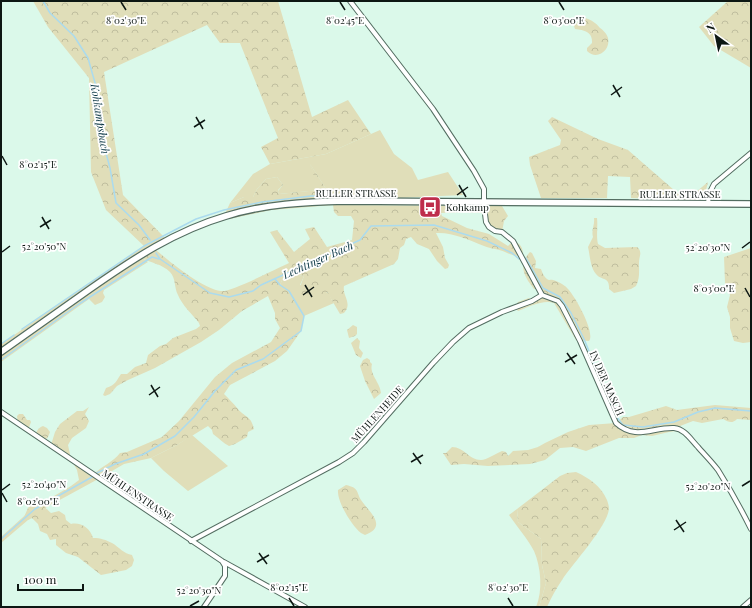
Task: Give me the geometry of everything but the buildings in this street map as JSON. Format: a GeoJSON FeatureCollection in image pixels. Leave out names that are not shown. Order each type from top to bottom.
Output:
{"type":"FeatureCollection","features":[{"type":"Feature","properties":{"kind":"main road","name":"RULLER STRASSE"},"geometry":{"type":"LineString","coordinates":[[1,352],[145,252],[189,230],[224,216],[274,205],[311,202],[751,204]]}},
{"type":"Feature","properties":{"kind":"street"},"geometry":{"type":"LineString","coordinates":[[350,1],[433,108],[481,182],[484,189],[486,222],[489,227],[495,231],[502,232],[513,241],[542,295]]}},
{"type":"Feature","properties":{"kind":"street"},"geometry":{"type":"LineString","coordinates":[[708,204],[709,194],[714,184],[751,153]]}},
{"type":"Feature","properties":{"kind":"street","name":"IN DER MASCH"},"geometry":{"type":"LineString","coordinates":[[542,295],[558,301],[562,306],[580,341],[616,423],[626,430],[641,433],[675,428],[681,430],[717,469],[736,499],[751,528]]}},
{"type":"Feature","properties":{"kind":"street","name":"MÜHLENHEIDE"},"geometry":{"type":"LineString","coordinates":[[191,541],[339,462],[352,453],[371,435],[448,347],[469,328],[502,312],[532,301],[542,295]]}},
{"type":"Feature","properties":{"kind":"street","name":"MÜHLENSTRASSE"},"geometry":{"type":"LineString","coordinates":[[1,412],[222,561],[305,607]]}},
{"type":"Feature","properties":{"kind":"street"},"geometry":{"type":"LineString","coordinates":[[204,607],[225,576],[225,566],[222,561]]}},
{"type":"Feature","properties":{"kind":"street"},"geometry":{"type":"LineString","coordinates":[[743,607],[751,600]]}},
{"type":"Feature","properties":{"kind":"green space"},"geometry":{"type":"Polygon","coordinates":[[[33,1],[278,1],[312,117],[348,100],[371,134],[326,154],[270,164],[261,147],[278,138],[240,43],[220,43],[207,25],[104,72],[123,195],[163,236],[144,246],[106,210],[91,172],[89,78],[48,27],[33,1]]]}},
{"type":"Feature","properties":{"kind":"green space"},"geometry":{"type":"Polygon","coordinates":[[[728,1],[751,1],[751,68],[714,46],[699,27],[728,1]]]}},
{"type":"Feature","properties":{"kind":"green space"},"geometry":{"type":"Polygon","coordinates":[[[585,18],[595,23],[605,32],[608,42],[602,53],[595,55],[587,51],[587,48],[592,43],[591,36],[585,31],[575,29],[574,26],[585,18]]]}},
{"type":"Feature","properties":{"kind":"green space"},"geometry":{"type":"Polygon","coordinates":[[[552,117],[598,139],[628,150],[682,197],[696,192],[708,182],[705,194],[699,200],[631,198],[630,177],[608,176],[607,198],[541,198],[530,165],[529,157],[560,145],[561,140],[548,121],[552,117]]]}},
{"type":"Feature","properties":{"kind":"green space"},"geometry":{"type":"Polygon","coordinates":[[[380,130],[394,154],[412,168],[418,180],[448,172],[463,195],[332,201],[310,164],[320,190],[279,194],[278,191],[283,185],[277,177],[266,179],[257,189],[253,197],[244,197],[230,203],[253,174],[270,164],[326,154],[380,130]]]}},
{"type":"Feature","properties":{"kind":"green space"},"geometry":{"type":"Polygon","coordinates":[[[309,162],[328,192],[333,205],[271,210],[229,219],[224,216],[230,203],[244,197],[253,197],[257,189],[266,179],[277,177],[283,185],[278,190],[279,194],[319,190],[309,162]]]}},
{"type":"Feature","properties":{"kind":"green space"},"geometry":{"type":"Polygon","coordinates":[[[333,205],[502,206],[508,216],[504,221],[502,232],[489,227],[484,213],[441,213],[442,216],[467,228],[489,234],[508,246],[513,241],[518,243],[522,248],[523,255],[514,255],[461,237],[436,233],[443,247],[445,258],[449,265],[448,268],[445,269],[437,261],[429,249],[417,244],[411,237],[406,239],[404,245],[400,248],[398,259],[394,264],[344,286],[344,293],[348,306],[344,313],[340,314],[327,292],[315,299],[301,300],[299,291],[304,276],[294,274],[283,278],[280,285],[289,291],[304,316],[301,331],[287,351],[275,361],[230,385],[224,394],[253,424],[254,429],[248,432],[247,437],[229,446],[213,434],[212,430],[208,426],[177,445],[151,458],[124,464],[112,471],[104,481],[94,474],[120,453],[127,452],[162,437],[179,421],[215,377],[232,363],[271,342],[280,328],[275,319],[275,313],[268,296],[242,311],[219,330],[201,342],[155,368],[117,386],[110,394],[105,396],[103,395],[106,388],[114,384],[121,374],[127,374],[135,367],[146,363],[148,355],[160,346],[166,344],[173,338],[200,326],[180,299],[172,274],[160,265],[142,258],[156,250],[196,280],[214,289],[226,291],[289,263],[270,232],[277,230],[294,252],[310,239],[305,229],[314,227],[327,247],[352,240],[354,221],[351,216],[338,216],[334,212],[333,205]]]}},
{"type":"Feature","properties":{"kind":"green space"},"geometry":{"type":"Polygon","coordinates":[[[594,218],[597,218],[598,244],[605,248],[637,247],[640,251],[638,280],[636,286],[631,289],[614,293],[609,289],[607,280],[598,276],[594,271],[591,264],[588,247],[593,237],[592,232],[594,218]]]}},
{"type":"Feature","properties":{"kind":"green space"},"geometry":{"type":"Polygon","coordinates":[[[163,236],[166,240],[156,245],[156,250],[142,258],[148,262],[104,290],[103,293],[105,297],[102,302],[95,305],[89,299],[1,362],[1,344],[144,246],[163,236]]]}},
{"type":"Feature","properties":{"kind":"green space"},"geometry":{"type":"Polygon","coordinates":[[[751,248],[751,342],[743,343],[734,341],[730,328],[730,317],[727,307],[730,295],[725,283],[724,257],[751,248]]]}},
{"type":"Feature","properties":{"kind":"green space"},"geometry":{"type":"Polygon","coordinates":[[[530,252],[536,261],[535,268],[541,269],[547,279],[561,283],[565,286],[574,298],[590,330],[589,341],[576,340],[554,303],[541,303],[518,311],[515,307],[518,302],[529,298],[532,301],[541,295],[538,289],[534,289],[525,276],[523,267],[524,262],[530,252]]]}},
{"type":"Feature","properties":{"kind":"green space"},"geometry":{"type":"Polygon","coordinates":[[[294,274],[304,276],[300,285],[326,292],[329,294],[334,303],[304,316],[289,291],[280,285],[283,278],[294,274]]]}},
{"type":"Feature","properties":{"kind":"green space"},"geometry":{"type":"Polygon","coordinates":[[[353,325],[357,327],[357,334],[349,338],[347,330],[353,325]]]}},
{"type":"Feature","properties":{"kind":"green space"},"geometry":{"type":"Polygon","coordinates":[[[357,338],[360,341],[359,348],[363,353],[361,358],[356,355],[351,343],[357,338]]]}},
{"type":"Feature","properties":{"kind":"green space"},"geometry":{"type":"Polygon","coordinates":[[[367,358],[372,364],[371,368],[373,375],[379,385],[381,393],[374,399],[365,381],[360,366],[363,360],[367,358]]]}},
{"type":"Feature","properties":{"kind":"green space"},"geometry":{"type":"Polygon","coordinates":[[[715,405],[751,408],[751,420],[737,419],[734,422],[730,422],[723,419],[702,423],[693,421],[675,428],[687,435],[676,431],[652,436],[642,435],[634,438],[619,438],[586,451],[573,447],[560,448],[545,460],[530,464],[488,466],[464,464],[451,465],[443,453],[446,453],[452,447],[460,449],[473,458],[481,460],[502,451],[506,452],[508,456],[513,451],[528,450],[538,447],[568,432],[589,425],[616,423],[623,417],[629,417],[666,406],[677,410],[715,405]]]}},
{"type":"Feature","properties":{"kind":"green space"},"geometry":{"type":"Polygon","coordinates":[[[89,407],[85,414],[89,421],[86,428],[72,438],[68,445],[71,459],[51,445],[55,432],[60,424],[77,411],[83,411],[89,407]]]}},
{"type":"Feature","properties":{"kind":"green space"},"geometry":{"type":"Polygon","coordinates":[[[19,414],[23,414],[27,420],[30,420],[31,422],[28,430],[18,423],[17,416],[19,414]]]}},
{"type":"Feature","properties":{"kind":"green space"},"geometry":{"type":"Polygon","coordinates":[[[43,426],[50,432],[44,441],[36,436],[38,430],[43,426]]]}},
{"type":"Feature","properties":{"kind":"green space"},"geometry":{"type":"Polygon","coordinates":[[[192,435],[228,466],[188,491],[151,458],[177,445],[192,435]]]}},
{"type":"Feature","properties":{"kind":"green space"},"geometry":{"type":"Polygon","coordinates":[[[71,459],[100,478],[45,508],[1,543],[1,537],[32,509],[79,480],[77,470],[71,459]]]}},
{"type":"Feature","properties":{"kind":"green space"},"geometry":{"type":"Polygon","coordinates":[[[576,472],[590,480],[604,495],[609,506],[607,517],[589,545],[562,580],[547,607],[539,607],[546,583],[542,565],[541,539],[518,522],[517,509],[560,476],[567,473],[576,472]]]}},
{"type":"Feature","properties":{"kind":"green space"},"geometry":{"type":"Polygon","coordinates":[[[346,485],[353,487],[356,490],[361,500],[375,518],[375,527],[372,531],[365,535],[357,530],[342,507],[338,490],[346,485]]]}},
{"type":"Feature","properties":{"kind":"green space"},"geometry":{"type":"Polygon","coordinates":[[[33,502],[39,502],[51,513],[59,511],[65,515],[66,520],[71,524],[85,526],[92,534],[93,538],[108,541],[126,553],[132,555],[134,560],[132,566],[126,570],[101,575],[78,557],[66,553],[56,545],[56,539],[50,540],[47,534],[40,531],[38,524],[32,518],[28,520],[24,517],[28,508],[33,502]]]}},
{"type":"Feature","properties":{"kind":"green space"},"geometry":{"type":"Polygon","coordinates":[[[517,509],[518,522],[541,539],[542,565],[546,583],[539,607],[536,607],[540,594],[540,572],[536,557],[529,543],[509,515],[517,509]]]}},
{"type":"Feature","properties":{"kind":"waterway","name":"Kohkampsbach"},"geometry":{"type":"LineString","coordinates":[[43,1],[50,13],[74,36],[88,58],[97,90],[102,138],[110,168],[116,203],[139,225],[150,240]]}},
{"type":"Feature","properties":{"kind":"waterway"},"geometry":{"type":"LineString","coordinates":[[22,329],[144,246],[196,219],[224,210],[262,202],[311,196],[328,196]]}},
{"type":"Feature","properties":{"kind":"waterway","name":"Lechtinger Bach"},"geometry":{"type":"LineString","coordinates":[[156,253],[160,259],[210,293],[229,297],[253,291],[261,285],[360,240],[371,226],[434,225],[487,241],[512,253],[519,259]]}},
{"type":"Feature","properties":{"kind":"waterway"},"geometry":{"type":"LineString","coordinates":[[1,360],[79,304],[152,257],[159,259]]}},
{"type":"Feature","properties":{"kind":"waterway","name":"Lechtinger Bach"},"geometry":{"type":"LineString","coordinates":[[526,258],[543,288],[560,297],[571,313],[584,339],[616,416],[623,425],[643,427],[674,422],[698,412],[715,408],[751,411]]}},
{"type":"Feature","properties":{"kind":"waterway","name":"Lechtinger Bach"},"geometry":{"type":"LineString","coordinates":[[97,473],[115,464],[144,454],[175,436],[236,370],[263,359],[301,331],[304,316],[289,291],[280,285],[275,279]]}},
{"type":"Feature","properties":{"kind":"waterway"},"geometry":{"type":"LineString","coordinates":[[1,344],[14,335]]}},
{"type":"Feature","properties":{"kind":"waterway","name":"Lechtinger Bach"},"geometry":{"type":"LineString","coordinates":[[1,539],[35,509],[92,477]]}},
{"type":"Feature","properties":{"kind":"place","name":"Kohkamp"},"geometry":{"type":"Point","coordinates":[430,207]}}]}
